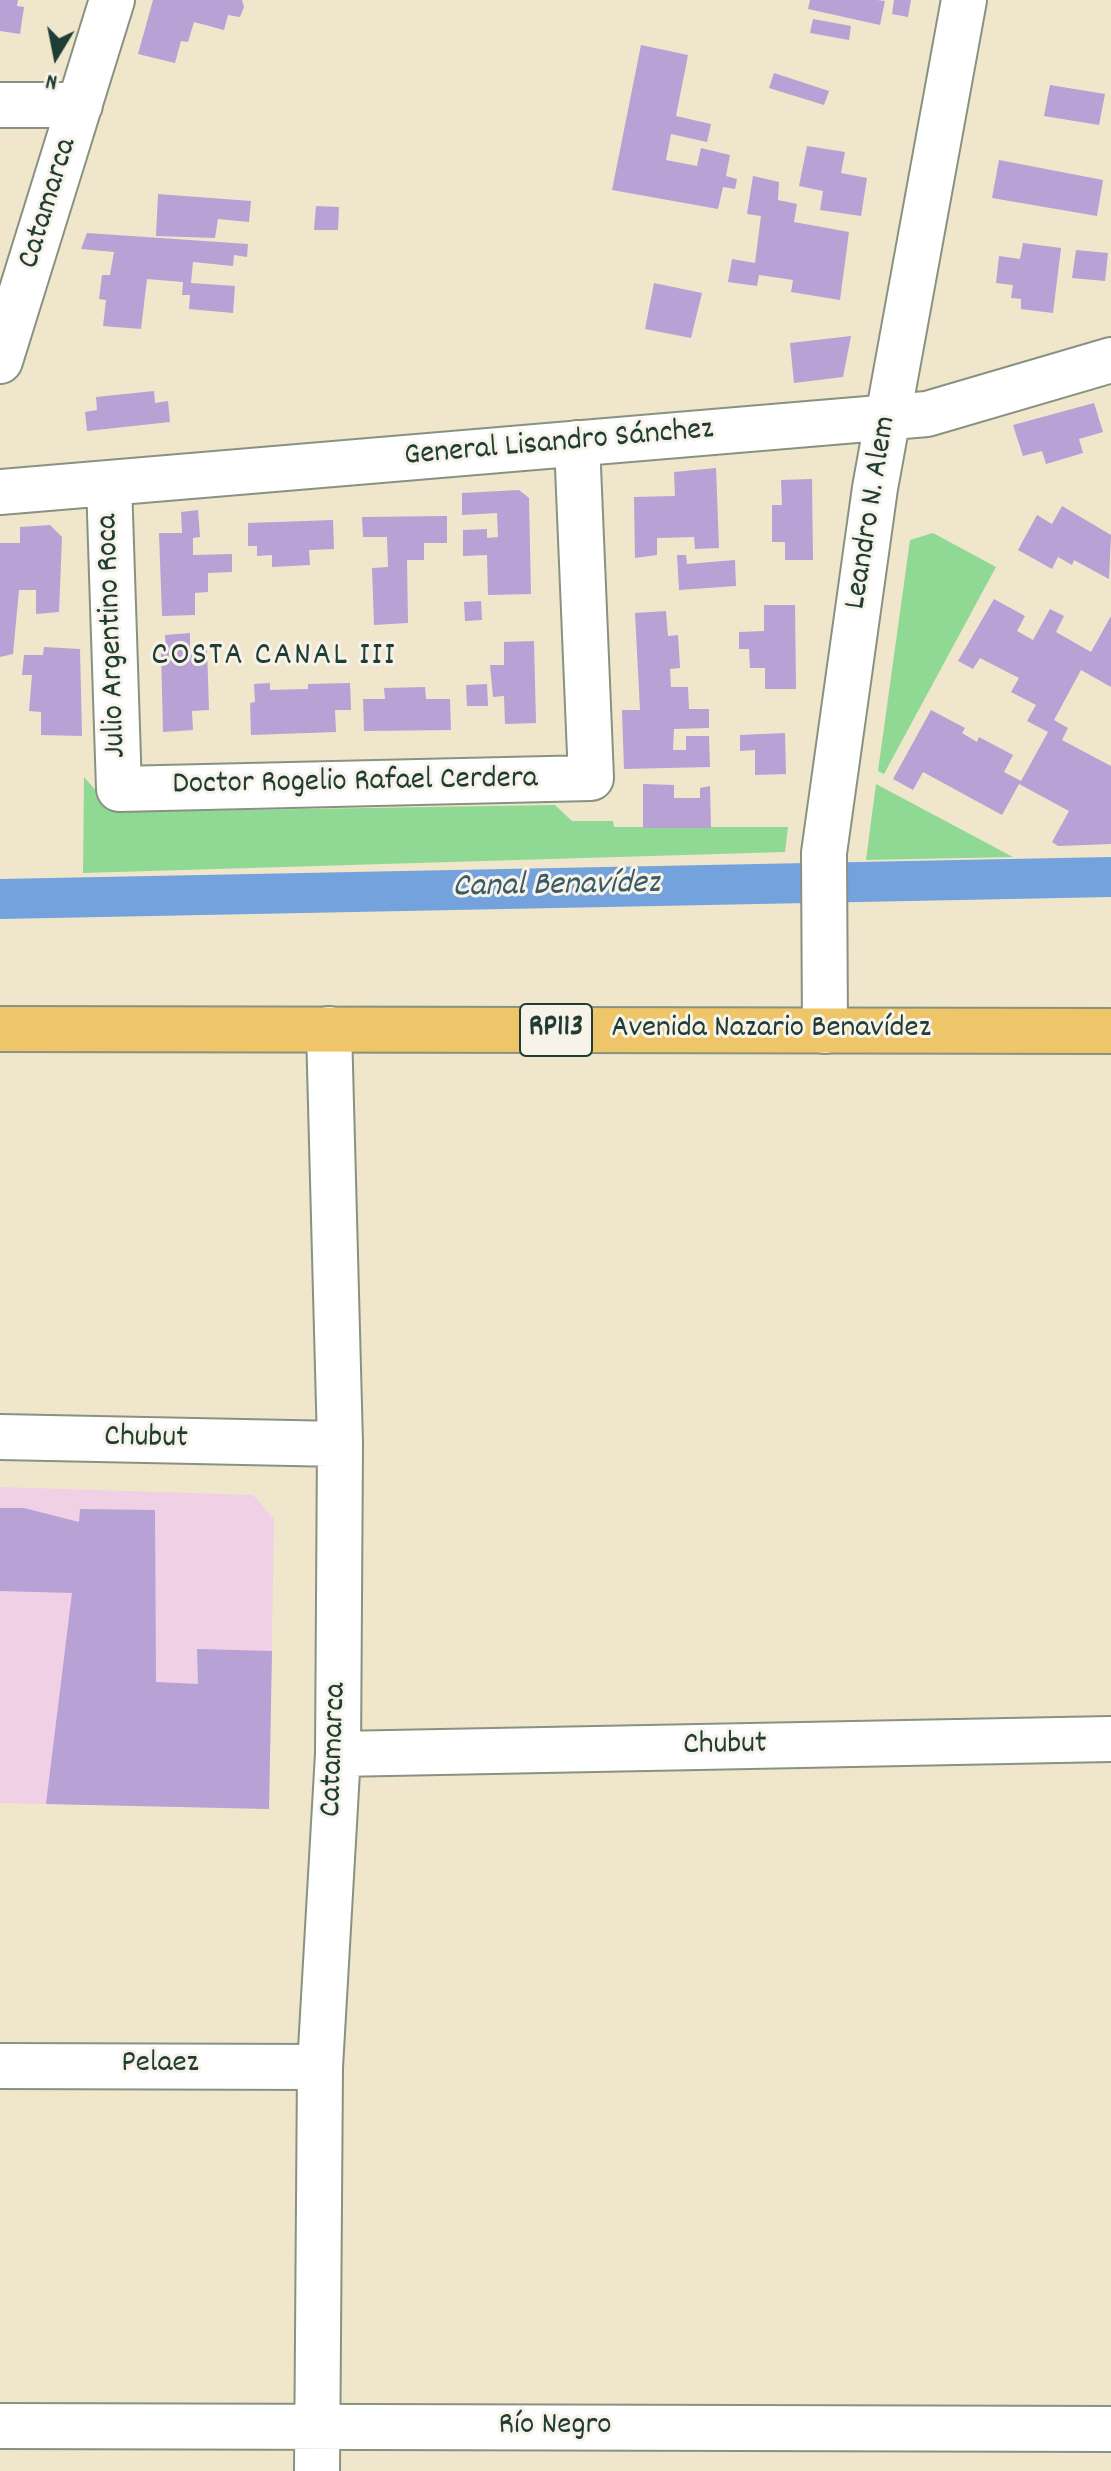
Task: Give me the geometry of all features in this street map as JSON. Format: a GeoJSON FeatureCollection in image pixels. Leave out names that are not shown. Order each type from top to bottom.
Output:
{"type":"FeatureCollection","features":[{"type":"Feature","properties":{"kind":"main road","name":"Avenida Nazario Benavídez"},"geometry":{"type":"LineString","coordinates":[[0,1029],[1111,1031]]}},
{"type":"Feature","properties":{"kind":"street","name":"Catamarca"},"geometry":{"type":"LineString","coordinates":[[0,361],[112,0]]}},
{"type":"Feature","properties":{"kind":"street","name":"Leandro N. Alem"},"geometry":{"type":"LineString","coordinates":[[825,1031],[824,882],[873,503],[964,0]]}},
{"type":"Feature","properties":{"kind":"street"},"geometry":{"type":"LineString","coordinates":[[0,105],[80,105]]}},
{"type":"Feature","properties":{"kind":"street","name":"General Lisandro Sánchez"},"geometry":{"type":"LineString","coordinates":[[0,492],[927,414],[1111,360]]}},
{"type":"Feature","properties":{"kind":"street","name":"Doctor Rogelio Rafael Cerdera"},"geometry":{"type":"LineString","coordinates":[[119,789],[591,778],[577,443]]}},
{"type":"Feature","properties":{"kind":"street","name":"Julio Argentino Roca"},"geometry":{"type":"LineString","coordinates":[[109,483],[119,789]]}},
{"type":"Feature","properties":{"kind":"street","name":"Catamarca"},"geometry":{"type":"LineString","coordinates":[[317,2471],[320,2067],[338,1754],[340,1444],[329,1029]]}},
{"type":"Feature","properties":{"kind":"street","name":"Chubut"},"geometry":{"type":"LineString","coordinates":[[0,1437],[340,1444]]}},
{"type":"Feature","properties":{"kind":"street","name":"Chubut"},"geometry":{"type":"LineString","coordinates":[[338,1754],[1111,1739]]}},
{"type":"Feature","properties":{"kind":"street","name":"Pelaez"},"geometry":{"type":"LineString","coordinates":[[0,2066],[320,2067]]}},
{"type":"Feature","properties":{"kind":"street","name":"Río Negro"},"geometry":{"type":"LineString","coordinates":[[0,2426],[1111,2429]]}},
{"type":"Feature","properties":{"kind":"shaded area"},"geometry":{"type":"Polygon","coordinates":[[[0,1487],[253,1495],[274,1519],[269,1809],[0,1803],[0,1487]]]}},
{"type":"Feature","properties":{"kind":"green space"},"geometry":{"type":"Polygon","coordinates":[[[933,533],[996,567],[884,774],[878,771],[910,540],[933,533]]]}},
{"type":"Feature","properties":{"kind":"green space"},"geometry":{"type":"Polygon","coordinates":[[[84,777],[115,812],[555,805],[572,821],[613,821],[614,827],[788,827],[785,852],[83,873],[84,777]]]}},
{"type":"Feature","properties":{"kind":"green space"},"geometry":{"type":"Polygon","coordinates":[[[876,784],[1013,857],[866,860],[876,784]]]}},
{"type":"Feature","properties":{"kind":"building"},"geometry":{"type":"Polygon","coordinates":[[[0,0],[18,0],[17,6],[24,7],[20,34],[0,31],[0,0]]]}},
{"type":"Feature","properties":{"kind":"building"},"geometry":{"type":"Polygon","coordinates":[[[153,0],[242,0],[244,7],[240,17],[228,15],[224,30],[194,22],[188,42],[181,41],[175,63],[138,54],[153,0]]]}},
{"type":"Feature","properties":{"kind":"building"},"geometry":{"type":"Polygon","coordinates":[[[810,0],[885,1],[880,25],[808,9],[810,0]]]}},
{"type":"Feature","properties":{"kind":"building"},"geometry":{"type":"Polygon","coordinates":[[[894,0],[911,0],[908,17],[892,14],[894,0]]]}},
{"type":"Feature","properties":{"kind":"building"},"geometry":{"type":"Polygon","coordinates":[[[813,19],[851,26],[849,40],[810,33],[813,19]]]}},
{"type":"Feature","properties":{"kind":"building"},"geometry":{"type":"Polygon","coordinates":[[[641,45],[688,55],[676,116],[711,124],[707,142],[671,134],[666,160],[697,166],[701,148],[730,155],[726,176],[737,179],[735,189],[723,187],[718,209],[612,190],[641,45]]]}},
{"type":"Feature","properties":{"kind":"building"},"geometry":{"type":"Polygon","coordinates":[[[774,73],[829,91],[824,105],[769,88],[774,73]]]}},
{"type":"Feature","properties":{"kind":"building"},"geometry":{"type":"Polygon","coordinates":[[[1050,85],[1105,94],[1099,125],[1044,116],[1050,85]]]}},
{"type":"Feature","properties":{"kind":"building"},"geometry":{"type":"Polygon","coordinates":[[[807,146],[845,152],[841,173],[867,178],[861,216],[820,210],[823,191],[799,186],[807,146]]]}},
{"type":"Feature","properties":{"kind":"building"},"geometry":{"type":"Polygon","coordinates":[[[999,160],[1103,180],[1097,216],[992,198],[999,160]]]}},
{"type":"Feature","properties":{"kind":"building"},"geometry":{"type":"Polygon","coordinates":[[[753,176],[779,182],[778,200],[797,204],[794,222],[849,232],[840,300],[791,292],[793,280],[759,275],[757,286],[728,282],[732,259],[755,263],[761,216],[747,214],[753,176]]]}},
{"type":"Feature","properties":{"kind":"building"},"geometry":{"type":"Polygon","coordinates":[[[158,194],[251,201],[249,222],[218,219],[215,238],[156,236],[158,194]]]}},
{"type":"Feature","properties":{"kind":"building"},"geometry":{"type":"Polygon","coordinates":[[[316,206],[339,207],[338,230],[314,230],[316,206]]]}},
{"type":"Feature","properties":{"kind":"building"},"geometry":{"type":"Polygon","coordinates":[[[87,233],[248,244],[247,257],[234,255],[233,266],[193,262],[191,283],[235,286],[233,313],[189,309],[190,295],[182,295],[183,282],[147,279],[141,329],[103,326],[106,300],[99,299],[102,275],[110,275],[114,252],[81,249],[87,233]]]}},
{"type":"Feature","properties":{"kind":"building"},"geometry":{"type":"Polygon","coordinates":[[[1023,243],[1061,248],[1053,313],[1021,309],[1021,299],[1011,298],[1013,285],[996,283],[999,256],[1020,259],[1023,243]]]}},
{"type":"Feature","properties":{"kind":"building"},"geometry":{"type":"Polygon","coordinates":[[[1076,250],[1108,253],[1105,281],[1072,278],[1076,250]]]}},
{"type":"Feature","properties":{"kind":"building"},"geometry":{"type":"Polygon","coordinates":[[[654,283],[702,293],[691,338],[645,329],[654,283]]]}},
{"type":"Feature","properties":{"kind":"building"},"geometry":{"type":"Polygon","coordinates":[[[851,336],[843,377],[794,383],[790,343],[851,336]]]}},
{"type":"Feature","properties":{"kind":"building"},"geometry":{"type":"Polygon","coordinates":[[[154,391],[155,403],[168,401],[170,422],[87,431],[85,412],[97,410],[96,397],[154,391]]]}},
{"type":"Feature","properties":{"kind":"building"},"geometry":{"type":"Polygon","coordinates":[[[1094,403],[1103,432],[1079,439],[1083,453],[1046,464],[1042,451],[1023,456],[1013,425],[1094,403]]]}},
{"type":"Feature","properties":{"kind":"building"},"geometry":{"type":"Polygon","coordinates":[[[716,468],[719,548],[695,549],[694,537],[657,538],[657,555],[635,558],[634,497],[675,496],[674,472],[716,468]]]}},
{"type":"Feature","properties":{"kind":"building"},"geometry":{"type":"Polygon","coordinates":[[[812,479],[813,560],[785,560],[785,542],[772,542],[772,505],[782,505],[781,480],[812,479]]]}},
{"type":"Feature","properties":{"kind":"building"},"geometry":{"type":"Polygon","coordinates":[[[519,490],[529,498],[531,594],[488,595],[487,555],[463,556],[463,530],[487,529],[487,538],[498,537],[497,513],[462,515],[462,493],[519,490]]]}},
{"type":"Feature","properties":{"kind":"building"},"geometry":{"type":"Polygon","coordinates":[[[1062,506],[1111,535],[1109,579],[1074,560],[1072,565],[1058,557],[1052,569],[1018,550],[1037,515],[1052,524],[1062,506]]]}},
{"type":"Feature","properties":{"kind":"building"},"geometry":{"type":"Polygon","coordinates":[[[198,510],[200,537],[193,538],[193,555],[232,554],[232,572],[208,573],[208,592],[195,593],[195,615],[162,616],[159,533],[182,533],[181,512],[198,510]]]}},
{"type":"Feature","properties":{"kind":"building"},"geometry":{"type":"Polygon","coordinates":[[[447,516],[447,543],[424,543],[424,560],[407,560],[408,623],[374,625],[372,568],[388,567],[387,537],[363,537],[362,517],[447,516]]]}},
{"type":"Feature","properties":{"kind":"building"},"geometry":{"type":"Polygon","coordinates":[[[333,520],[334,549],[309,550],[310,565],[272,567],[272,555],[257,556],[257,546],[248,546],[248,523],[333,520]]]}},
{"type":"Feature","properties":{"kind":"building"},"geometry":{"type":"Polygon","coordinates":[[[50,525],[62,537],[59,612],[36,614],[36,590],[19,590],[13,654],[0,657],[0,543],[20,543],[20,527],[50,525]]]}},
{"type":"Feature","properties":{"kind":"building"},"geometry":{"type":"Polygon","coordinates":[[[677,555],[686,555],[687,564],[735,560],[736,586],[679,590],[677,555]]]}},
{"type":"Feature","properties":{"kind":"building"},"geometry":{"type":"Polygon","coordinates":[[[994,599],[1025,616],[1017,631],[1033,640],[1050,609],[1064,616],[1056,632],[1091,652],[1111,616],[1111,687],[1081,670],[1054,720],[1068,728],[1062,740],[1111,766],[1111,844],[1058,846],[1052,842],[1069,811],[1019,784],[1002,815],[923,772],[913,790],[893,779],[931,710],[965,728],[962,733],[977,742],[979,737],[1013,755],[1004,772],[1021,781],[1048,732],[1027,721],[1036,705],[1011,692],[1019,678],[980,658],[973,669],[958,661],[994,599]]]}},
{"type":"Feature","properties":{"kind":"building"},"geometry":{"type":"Polygon","coordinates":[[[481,601],[482,620],[465,621],[464,602],[481,601]]]}},
{"type":"Feature","properties":{"kind":"building"},"geometry":{"type":"Polygon","coordinates":[[[764,605],[795,605],[796,689],[765,689],[765,668],[750,668],[749,649],[739,649],[739,632],[764,631],[764,605]]]}},
{"type":"Feature","properties":{"kind":"building"},"geometry":{"type":"Polygon","coordinates":[[[666,611],[668,636],[678,635],[680,668],[670,669],[671,687],[688,687],[689,709],[709,709],[709,728],[674,729],[673,750],[686,750],[686,736],[709,736],[710,767],[624,769],[622,710],[640,710],[635,613],[666,611]]]}},
{"type":"Feature","properties":{"kind":"building"},"geometry":{"type":"Polygon","coordinates":[[[190,633],[190,648],[207,648],[209,710],[192,711],[193,730],[163,732],[161,650],[166,650],[165,635],[190,633]]]}},
{"type":"Feature","properties":{"kind":"building"},"geometry":{"type":"Polygon","coordinates":[[[534,641],[536,723],[505,724],[504,696],[493,697],[490,665],[504,665],[504,642],[534,641]]]}},
{"type":"Feature","properties":{"kind":"building"},"geometry":{"type":"Polygon","coordinates":[[[44,647],[80,649],[82,736],[41,735],[41,712],[29,711],[32,675],[22,675],[24,655],[43,655],[44,647]]]}},
{"type":"Feature","properties":{"kind":"building"},"geometry":{"type":"Polygon","coordinates":[[[270,683],[270,690],[308,689],[308,684],[350,683],[351,710],[335,710],[336,732],[251,735],[250,703],[255,702],[254,684],[270,683]]]}},
{"type":"Feature","properties":{"kind":"building"},"geometry":{"type":"Polygon","coordinates":[[[487,684],[488,706],[467,706],[466,685],[487,684]]]}},
{"type":"Feature","properties":{"kind":"building"},"geometry":{"type":"Polygon","coordinates":[[[425,687],[426,699],[450,699],[451,730],[364,731],[363,699],[385,699],[384,688],[425,687]]]}},
{"type":"Feature","properties":{"kind":"building"},"geometry":{"type":"Polygon","coordinates":[[[785,733],[786,774],[755,775],[755,750],[740,751],[740,735],[785,733]]]}},
{"type":"Feature","properties":{"kind":"building"},"geometry":{"type":"Polygon","coordinates":[[[643,784],[674,785],[674,798],[700,798],[700,788],[710,786],[711,828],[643,828],[643,784]]]}},
{"type":"Feature","properties":{"kind":"building"},"geometry":{"type":"Polygon","coordinates":[[[0,1508],[24,1508],[79,1522],[80,1509],[155,1510],[156,1682],[198,1684],[197,1649],[272,1651],[269,1809],[46,1804],[72,1593],[0,1591],[0,1508]]]}},
{"type":"Feature","properties":{"kind":"waterway","name":"Canal Benavídez"},"geometry":{"type":"LineString","coordinates":[[0,899],[1111,877]]}},
{"type":"Feature","properties":{"kind":"district","name":"COSTA CANAL III"},"geometry":{"type":"Point","coordinates":[274,658]}}]}
